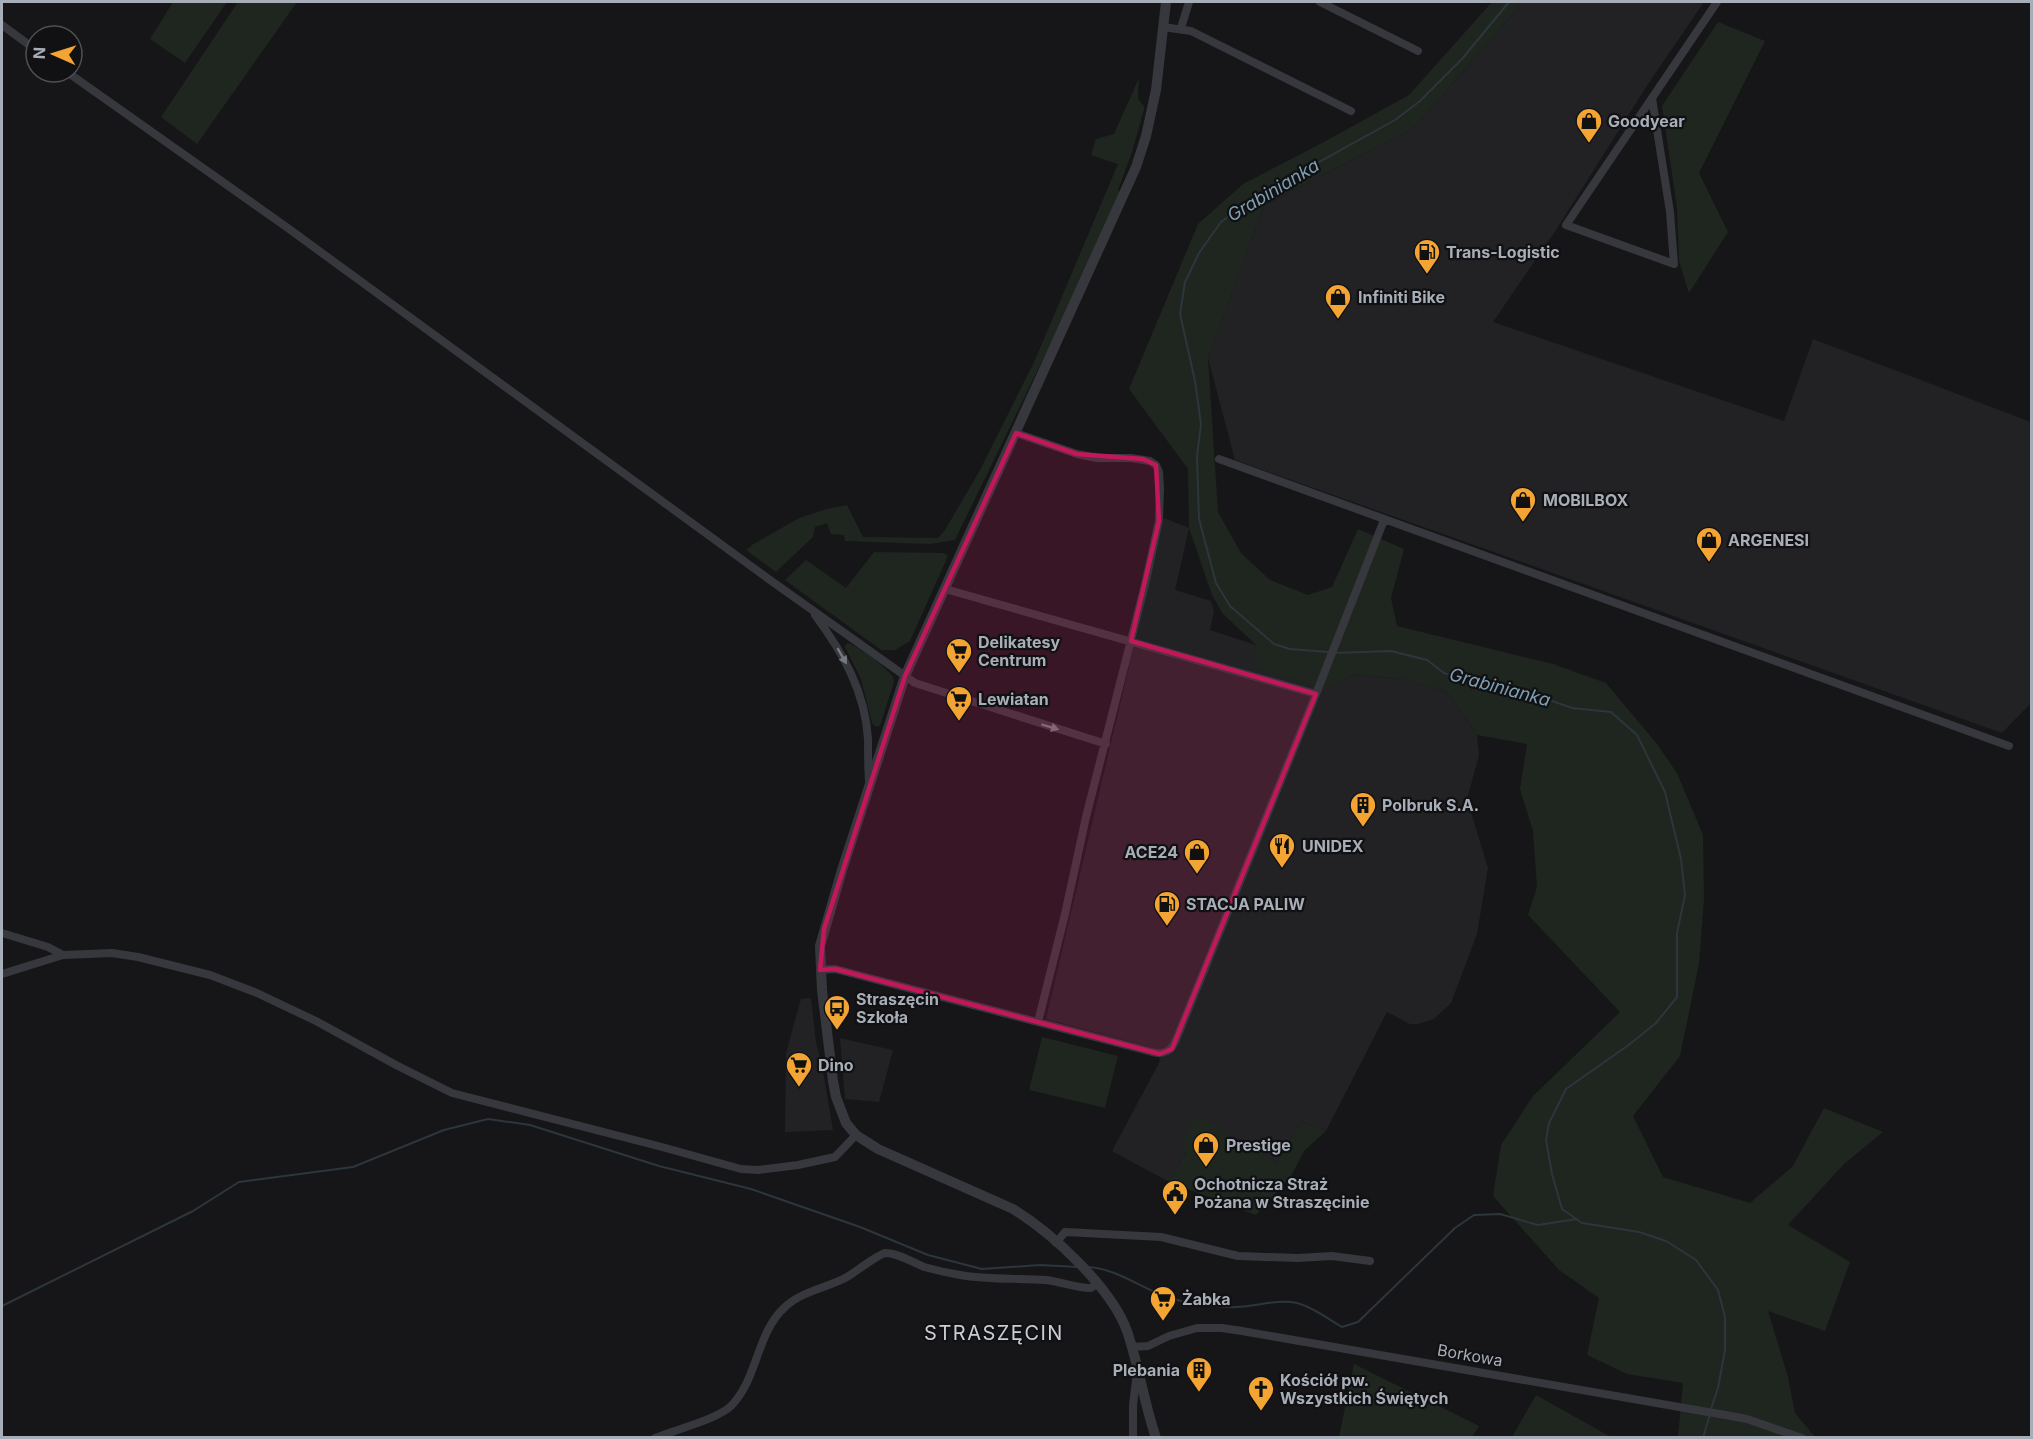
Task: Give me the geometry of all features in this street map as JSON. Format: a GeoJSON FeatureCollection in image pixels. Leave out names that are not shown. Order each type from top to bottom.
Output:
{"type":"FeatureCollection","features":[{"type":"Feature","properties":{"kind":"street"},"geometry":{"type":"LineString","coordinates":[[1156,1437],[1132,1347],[1119,1312],[1094,1280],[1038,1226],[1013,1209],[870,1145],[856,1135],[842,1115],[836,1097],[820,970],[820,951],[824,929],[905,676],[1136,167],[1146,136],[1156,90],[1166,2]]}},
{"type":"Feature","properties":{"kind":"street"},"geometry":{"type":"LineString","coordinates":[[1181,28],[1189,2]]}},
{"type":"Feature","properties":{"kind":"street"},"geometry":{"type":"LineString","coordinates":[[1320,2],[1418,51]]}},
{"type":"Feature","properties":{"kind":"street"},"geometry":{"type":"LineString","coordinates":[[1652,98],[1670,212],[1674,264],[1566,225],[1717,2]]}},
{"type":"Feature","properties":{"kind":"street"},"geometry":{"type":"LineString","coordinates":[[2,25],[24,41]]}},
{"type":"Feature","properties":{"kind":"street"},"geometry":{"type":"LineString","coordinates":[[1163,27],[1191,31],[1351,111]]}},
{"type":"Feature","properties":{"kind":"street"},"geometry":{"type":"LineString","coordinates":[[84,83],[285,226],[915,683],[1106,744]]}},
{"type":"Feature","properties":{"kind":"street"},"geometry":{"type":"LineString","coordinates":[[1016,433],[1077,454],[1097,458],[1150,460],[1159,472],[1160,488],[1159,521],[1038,1022]]}},
{"type":"Feature","properties":{"kind":"street"},"geometry":{"type":"LineString","coordinates":[[1219,459],[2009,746]]}},
{"type":"Feature","properties":{"kind":"street"},"geometry":{"type":"LineString","coordinates":[[820,970],[835,969],[1160,1054],[1172,1049],[1384,520]]}},
{"type":"Feature","properties":{"kind":"street"},"geometry":{"type":"LineString","coordinates":[[945,589],[1316,694]]}},
{"type":"Feature","properties":{"kind":"street"},"geometry":{"type":"LineString","coordinates":[[809,608],[834,642],[858,687],[863,704],[867,737],[869,786]]}},
{"type":"Feature","properties":{"kind":"street"},"geometry":{"type":"LineString","coordinates":[[2,933],[48,947],[63,955]]}},
{"type":"Feature","properties":{"kind":"street"},"geometry":{"type":"LineString","coordinates":[[2,974],[63,955],[112,953],[210,975],[257,993],[316,1021],[452,1093],[663,1147],[726,1166],[758,1170],[819,1161],[835,1157],[856,1135]]}},
{"type":"Feature","properties":{"kind":"street"},"geometry":{"type":"LineString","coordinates":[[1058,1244],[1065,1232],[1152,1236],[1238,1256],[1298,1258],[1332,1256],[1370,1261]]}},
{"type":"Feature","properties":{"kind":"street"},"geometry":{"type":"LineString","coordinates":[[656,1437],[718,1414],[729,1407],[745,1390],[765,1336],[785,1307],[800,1297],[836,1283],[865,1266],[877,1255],[886,1253],[926,1267],[960,1275],[1048,1281],[1083,1288],[1091,1288],[1094,1280]]}},
{"type":"Feature","properties":{"kind":"street","name":"Borkowa"},"geometry":{"type":"LineString","coordinates":[[1132,1347],[1148,1346],[1168,1336],[1197,1329],[1222,1328],[1747,1419],[1802,1437]]}},
{"type":"Feature","properties":{"kind":"street"},"geometry":{"type":"LineString","coordinates":[[1133,1437],[1133,1405],[1137,1369]]}},
{"type":"Feature","properties":{"kind":"highlighted area"},"geometry":{"type":"Polygon","coordinates":[[[1016,433],[1077,454],[1143,459],[1156,465],[1159,521],[1131,641],[1316,694],[1172,1049],[1160,1054],[835,969],[820,970],[824,929],[905,676],[1016,433]]]}},
{"type":"Feature","properties":{"kind":"shaded area"},"geometry":{"type":"Polygon","coordinates":[[[173,2],[227,2],[185,63],[150,39],[173,2]]]}},
{"type":"Feature","properties":{"kind":"shaded area"},"geometry":{"type":"Polygon","coordinates":[[[238,2],[297,2],[197,144],[161,117],[238,2]]]}},
{"type":"Feature","properties":{"kind":"shaded area"},"geometry":{"type":"Polygon","coordinates":[[[1492,2],[1520,2],[1517,9],[1415,127],[1264,206],[1208,358],[1218,512],[1241,553],[1270,580],[1308,595],[1332,587],[1358,529],[1404,549],[1391,598],[1397,626],[1553,664],[1606,683],[1657,744],[1677,773],[1703,835],[1704,900],[1699,964],[1680,1056],[1633,1116],[1663,1177],[1750,1203],[1793,1166],[1824,1108],[1883,1132],[1844,1164],[1788,1225],[1850,1262],[1825,1331],[1768,1311],[1788,1377],[1795,1413],[1815,1437],[1678,1437],[1683,1383],[1627,1374],[1587,1355],[1599,1298],[1559,1270],[1493,1196],[1501,1145],[1533,1096],[1620,1012],[1528,915],[1537,887],[1533,831],[1520,789],[1527,744],[1477,735],[1446,691],[1403,679],[1353,674],[1328,689],[1254,668],[1256,645],[1223,614],[1212,595],[1189,528],[1188,469],[1129,389],[1198,224],[1243,184],[1409,95],[1492,2]]]}},
{"type":"Feature","properties":{"kind":"shaded area"},"geometry":{"type":"Polygon","coordinates":[[[1520,2],[1704,2],[1648,84],[1556,230],[1493,322],[1784,421],[1813,339],[2031,422],[2032,699],[2002,733],[1235,460],[1208,358],[1264,206],[1415,127],[1516,10],[1520,2]]]}},
{"type":"Feature","properties":{"kind":"shaded area"},"geometry":{"type":"Polygon","coordinates":[[[1718,22],[1765,41],[1699,173],[1728,232],[1689,293],[1679,261],[1677,208],[1662,106],[1718,22]]]}},
{"type":"Feature","properties":{"kind":"shaded area"},"geometry":{"type":"Polygon","coordinates":[[[1139,78],[1138,99],[1144,106],[1144,110],[1118,190],[1120,192],[1061,322],[955,540],[930,544],[845,541],[844,535],[831,534],[827,523],[815,527],[813,537],[776,572],[746,550],[799,518],[847,505],[863,537],[938,538],[945,530],[980,470],[1035,360],[1118,164],[1091,155],[1096,139],[1114,134],[1139,78]]]}},
{"type":"Feature","properties":{"kind":"shaded area"},"geometry":{"type":"Polygon","coordinates":[[[1164,518],[1189,528],[1175,590],[1211,601],[1214,611],[1210,630],[1256,645],[1328,689],[1353,674],[1403,679],[1446,691],[1477,735],[1479,755],[1467,799],[1488,868],[1477,934],[1451,1003],[1434,1019],[1418,1024],[1410,1024],[1387,1012],[1326,1131],[1301,1122],[1276,1164],[1186,1152],[1169,1182],[1112,1151],[1160,1061],[1157,1049],[1046,1019],[1164,518]]]}},
{"type":"Feature","properties":{"kind":"shaded area"},"geometry":{"type":"Polygon","coordinates":[[[874,552],[944,553],[948,556],[910,641],[895,650],[881,650],[785,580],[806,560],[846,588],[874,552]]]}},
{"type":"Feature","properties":{"kind":"shaded area"},"geometry":{"type":"Polygon","coordinates":[[[847,643],[872,657],[893,677],[894,682],[880,726],[876,727],[872,723],[861,679],[845,647],[847,643]]]}},
{"type":"Feature","properties":{"kind":"shaded area"},"geometry":{"type":"Polygon","coordinates":[[[811,998],[816,1043],[833,1130],[785,1132],[786,1053],[801,999],[811,998]]]}},
{"type":"Feature","properties":{"kind":"shaded area"},"geometry":{"type":"Polygon","coordinates":[[[1042,1037],[1118,1056],[1105,1108],[1029,1090],[1042,1037]]]}},
{"type":"Feature","properties":{"kind":"shaded area"},"geometry":{"type":"Polygon","coordinates":[[[840,1038],[893,1050],[879,1102],[845,1099],[840,1038]]]}},
{"type":"Feature","properties":{"kind":"shaded area"},"geometry":{"type":"Polygon","coordinates":[[[1197,1114],[1276,1164],[1301,1122],[1326,1131],[1304,1151],[1291,1176],[1256,1215],[1169,1182],[1186,1152],[1179,1145],[1197,1114]]]}},
{"type":"Feature","properties":{"kind":"shaded area"},"geometry":{"type":"Polygon","coordinates":[[[1354,1364],[1479,1426],[1472,1437],[1339,1437],[1354,1364]]]}},
{"type":"Feature","properties":{"kind":"shaded area"},"geometry":{"type":"Polygon","coordinates":[[[1536,1395],[1611,1437],[1512,1437],[1536,1395]]]}},
{"type":"Feature","properties":{"kind":"waterway","name":"Grabinianka"},"geometry":{"type":"LineString","coordinates":[[1328,652],[1290,649],[1274,644],[1230,606],[1216,583],[1199,519],[1197,456],[1201,424],[1195,381],[1180,314],[1185,282],[1199,253],[1221,222],[1256,197],[1395,120],[1420,101],[1462,59],[1509,2]]}},
{"type":"Feature","properties":{"kind":"waterway","name":"Grabinianka"},"geometry":{"type":"LineString","coordinates":[[1334,653],[1391,651],[1427,660],[1444,673],[1465,680],[1490,683],[1530,693],[1572,708],[1611,712],[1637,735],[1665,792],[1681,859],[1685,895],[1677,933],[1677,997],[1656,1023],[1566,1089],[1549,1123],[1546,1140],[1552,1174],[1562,1209],[1582,1223],[1639,1232],[1666,1241],[1696,1260],[1718,1290],[1725,1317],[1725,1350],[1718,1388],[1711,1409]]}},
{"type":"Feature","properties":{"kind":"waterway"},"geometry":{"type":"LineString","coordinates":[[2,1306],[193,1211],[239,1182],[353,1167],[444,1130],[488,1119],[530,1125],[659,1166],[751,1189],[860,1227],[928,1255],[982,1269],[1040,1265],[1078,1267]]}},
{"type":"Feature","properties":{"kind":"waterway"},"geometry":{"type":"LineString","coordinates":[[1087,1267],[1109,1271],[1162,1295],[1187,1302],[1231,1307],[1275,1302],[1297,1303],[1315,1310],[1342,1327],[1358,1322],[1455,1228],[1474,1215],[1500,1214],[1538,1225],[1577,1219]]}},
{"type":"Feature","properties":{"kind":"waterway","name":"Grabinianka"},"geometry":{"type":"LineString","coordinates":[[1703,1438],[1710,1414]]}},
{"type":"Feature","properties":{"kind":"place","name":"Goodyear"},"geometry":{"type":"Point","coordinates":[1589,144]}},
{"type":"Feature","properties":{"kind":"place","name":"Trans-Logistic"},"geometry":{"type":"Point","coordinates":[1427,275]}},
{"type":"Feature","properties":{"kind":"place","name":"Infiniti Bike"},"geometry":{"type":"Point","coordinates":[1338,320]}},
{"type":"Feature","properties":{"kind":"place","name":"MOBILBOX"},"geometry":{"type":"Point","coordinates":[1523,523]}},
{"type":"Feature","properties":{"kind":"place","name":"ARGENESI"},"geometry":{"type":"Point","coordinates":[1709,563]}},
{"type":"Feature","properties":{"kind":"place","name":"Delikatesy Centrum"},"geometry":{"type":"Point","coordinates":[959,674]}},
{"type":"Feature","properties":{"kind":"place","name":"Lewiatan"},"geometry":{"type":"Point","coordinates":[959,722]}},
{"type":"Feature","properties":{"kind":"place","name":"Polbruk S.A."},"geometry":{"type":"Point","coordinates":[1363,828]}},
{"type":"Feature","properties":{"kind":"place","name":"UNIDEX"},"geometry":{"type":"Point","coordinates":[1282,869]}},
{"type":"Feature","properties":{"kind":"place","name":"ACE24"},"geometry":{"type":"Point","coordinates":[1197,875]}},
{"type":"Feature","properties":{"kind":"place","name":"STACJA PALIW"},"geometry":{"type":"Point","coordinates":[1167,927]}},
{"type":"Feature","properties":{"kind":"place","name":"Straszęcin Szkoła"},"geometry":{"type":"Point","coordinates":[837,1031]}},
{"type":"Feature","properties":{"kind":"place","name":"Dino"},"geometry":{"type":"Point","coordinates":[799,1088]}},
{"type":"Feature","properties":{"kind":"place","name":"Prestige"},"geometry":{"type":"Point","coordinates":[1206,1168]}},
{"type":"Feature","properties":{"kind":"place","name":"Ochotnicza Straż Pożana w Straszęcinie"},"geometry":{"type":"Point","coordinates":[1175,1216]}},
{"type":"Feature","properties":{"kind":"place","name":"Żabka"},"geometry":{"type":"Point","coordinates":[1163,1322]}},
{"type":"Feature","properties":{"kind":"place","name":"Plebania"},"geometry":{"type":"Point","coordinates":[1199,1393]}},
{"type":"Feature","properties":{"kind":"place","name":"Kościół pw. Wszystkich Świętych"},"geometry":{"type":"Point","coordinates":[1261,1412]}},
{"type":"Feature","properties":{"kind":"district","name":"STRASZĘCIN"},"geometry":{"type":"Point","coordinates":[994,1333]}}]}
